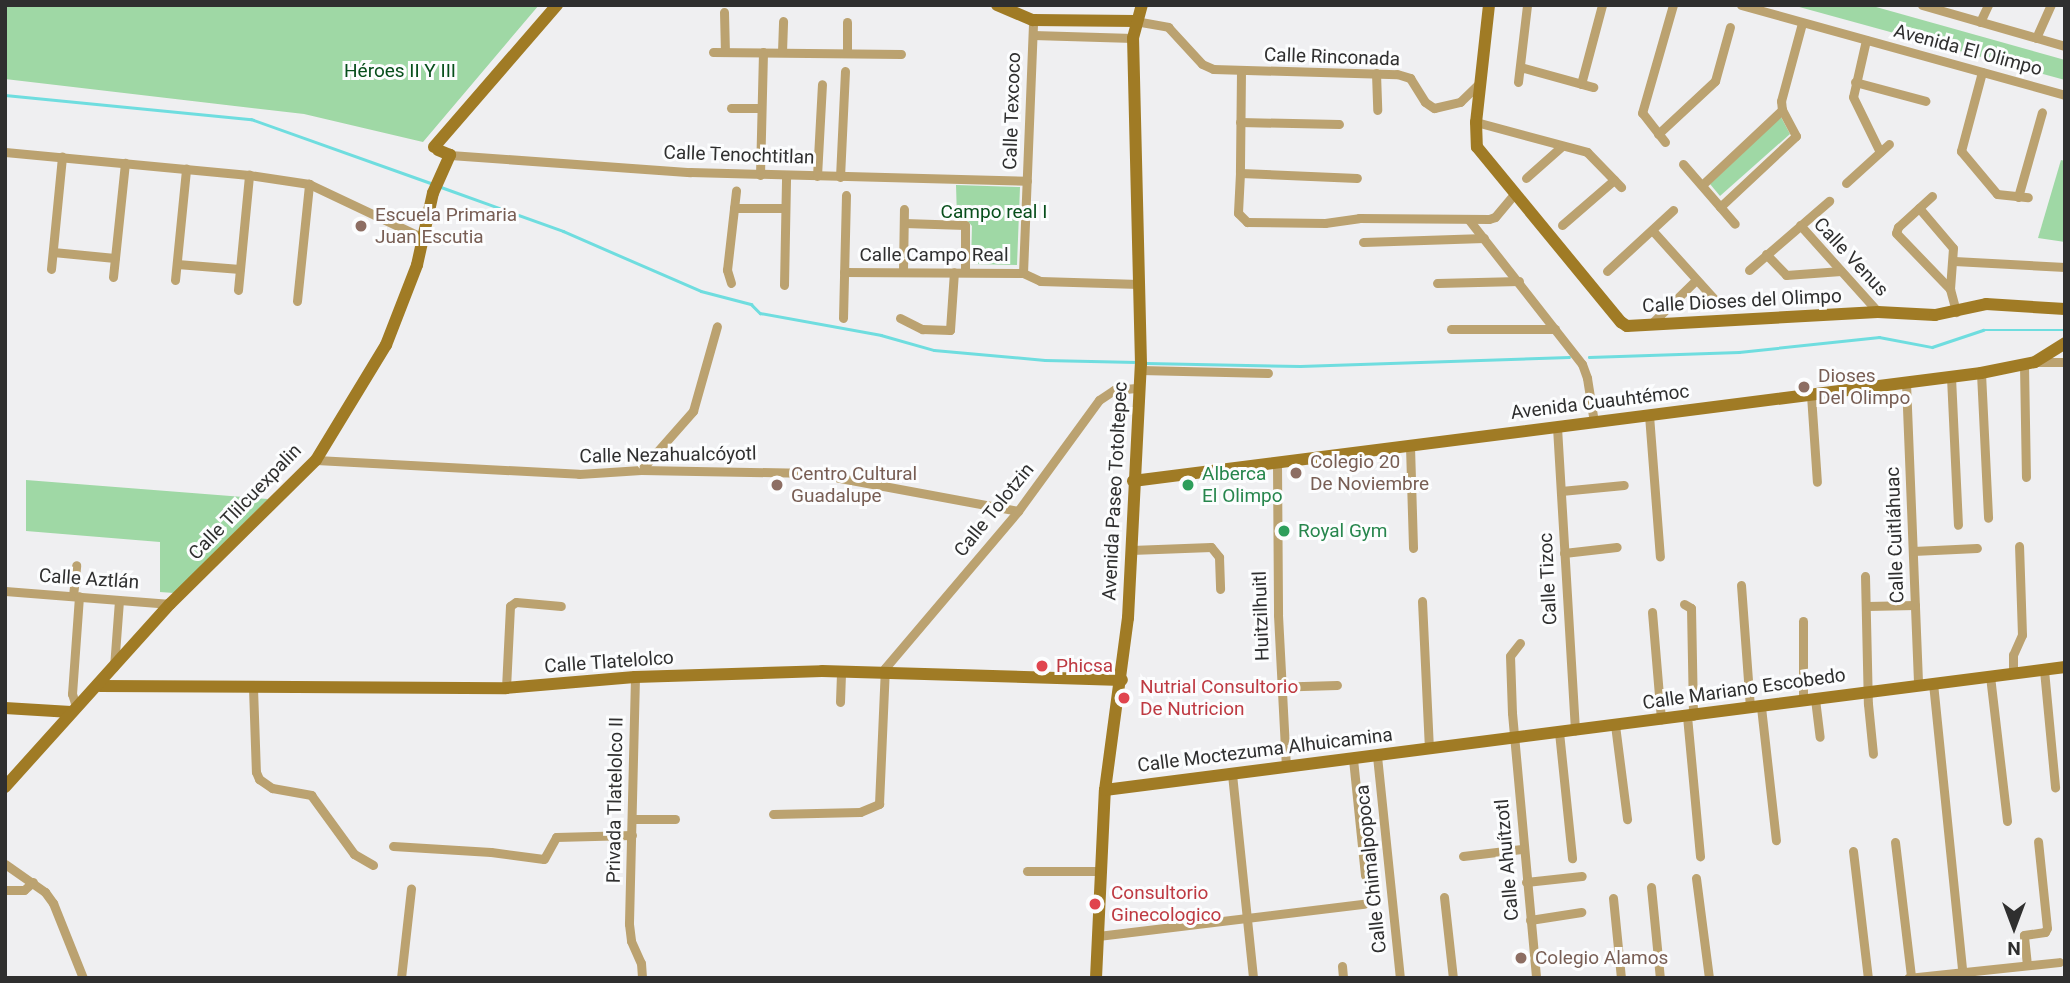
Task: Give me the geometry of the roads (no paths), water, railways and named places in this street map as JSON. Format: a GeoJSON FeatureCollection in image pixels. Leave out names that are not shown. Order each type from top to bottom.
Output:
{"type":"FeatureCollection","features":[{"type":"Feature","properties":{"kind":"main road","name":"Calle Tlilcuexpalin"},"geometry":{"type":"LineString","coordinates":[[5,787],[74,709],[100,685],[170,604],[316,460],[386,345],[416,265],[438,180],[442,151],[557,5]]}},
{"type":"Feature","properties":{"kind":"main road"},"geometry":{"type":"LineString","coordinates":[[998,5],[1033,20],[1135,21]]}},
{"type":"Feature","properties":{"kind":"main road","name":"Avenida Paseo Totoltepec"},"geometry":{"type":"LineString","coordinates":[[1096,978],[1105,790],[1122,680],[1141,365],[1133,38],[1135,21],[1142,5]]}},
{"type":"Feature","properties":{"kind":"main road","name":"Calle Dioses del Olimpo"},"geometry":{"type":"LineString","coordinates":[[1489,5],[1476,122],[1477,147],[1621,322],[1632,327],[1878,312],[1935,315],[1986,304],[2065,309]]}},
{"type":"Feature","properties":{"kind":"main road","name":"Avenida Cuauhtémoc"},"geometry":{"type":"LineString","coordinates":[[1133,481],[1981,373],[2030,364],[2065,343]]}},
{"type":"Feature","properties":{"kind":"main road","name":"Calle Mariano Escobedo"},"geometry":{"type":"LineString","coordinates":[[1429,749],[2065,667]]}},
{"type":"Feature","properties":{"kind":"main road","name":"Calle Tlatelolco"},"geometry":{"type":"LineString","coordinates":[[100,685],[506,688],[635,677],[841,671],[1122,680]]}},
{"type":"Feature","properties":{"kind":"main road"},"geometry":{"type":"LineString","coordinates":[[5,708],[74,709]]}},
{"type":"Feature","properties":{"kind":"main road","name":"Calle Moctezuma Alhuicamina"},"geometry":{"type":"LineString","coordinates":[[1105,790],[1429,749]]}},
{"type":"Feature","properties":{"kind":"street"},"geometry":{"type":"LineString","coordinates":[[1518,82],[1527,5]]}},
{"type":"Feature","properties":{"kind":"street"},"geometry":{"type":"LineString","coordinates":[[1581,83],[1602,5]]}},
{"type":"Feature","properties":{"kind":"street"},"geometry":{"type":"LineString","coordinates":[[1665,142],[1642,113],[1673,5]]}},
{"type":"Feature","properties":{"kind":"street","name":"Avenida El Olimpo"},"geometry":{"type":"LineString","coordinates":[[1741,5],[2065,95]]}},
{"type":"Feature","properties":{"kind":"street"},"geometry":{"type":"LineString","coordinates":[[1923,5],[2065,46]]}},
{"type":"Feature","properties":{"kind":"street"},"geometry":{"type":"LineString","coordinates":[[1980,22],[1988,5]]}},
{"type":"Feature","properties":{"kind":"street"},"geometry":{"type":"LineString","coordinates":[[2036,38],[2051,5]]}},
{"type":"Feature","properties":{"kind":"street"},"geometry":{"type":"LineString","coordinates":[[724,12],[725,52]]}},
{"type":"Feature","properties":{"kind":"street","name":"Calle Texcoco"},"geometry":{"type":"LineString","coordinates":[[1023,273],[1033,20]]}},
{"type":"Feature","properties":{"kind":"street"},"geometry":{"type":"LineString","coordinates":[[782,52],[783,21]]}},
{"type":"Feature","properties":{"kind":"street","name":"Calle Rinconada"},"geometry":{"type":"LineString","coordinates":[[1135,21],[1168,27],[1207,68],[1397,74],[1410,78],[1425,102],[1434,108],[1460,102],[1481,82]]}},
{"type":"Feature","properties":{"kind":"street"},"geometry":{"type":"LineString","coordinates":[[847,22],[847,53]]}},
{"type":"Feature","properties":{"kind":"street"},"geometry":{"type":"LineString","coordinates":[[1720,207],[1794,139],[1796,133],[1782,110],[1782,95],[1802,23]]}},
{"type":"Feature","properties":{"kind":"street"},"geometry":{"type":"LineString","coordinates":[[1658,134],[1715,81],[1730,27]]}},
{"type":"Feature","properties":{"kind":"street"},"geometry":{"type":"LineString","coordinates":[[1033,36],[1133,38]]}},
{"type":"Feature","properties":{"kind":"street"},"geometry":{"type":"LineString","coordinates":[[1866,40],[1854,82],[1853,97],[1880,152]]}},
{"type":"Feature","properties":{"kind":"street"},"geometry":{"type":"LineString","coordinates":[[713,52],[901,54]]}},
{"type":"Feature","properties":{"kind":"street"},"geometry":{"type":"LineString","coordinates":[[760,175],[763,52]]}},
{"type":"Feature","properties":{"kind":"street"},"geometry":{"type":"LineString","coordinates":[[1520,66],[1593,88]]}},
{"type":"Feature","properties":{"kind":"street"},"geometry":{"type":"LineString","coordinates":[[840,177],[845,71]]}},
{"type":"Feature","properties":{"kind":"street","name":"Calle Rinconada"},"geometry":{"type":"LineString","coordinates":[[1241,71],[1242,173],[1238,214],[1242,221],[1325,223],[1359,218],[1469,220]]}},
{"type":"Feature","properties":{"kind":"street"},"geometry":{"type":"LineString","coordinates":[[1982,72],[1961,151],[1997,194],[2023,197],[2042,112]]}},
{"type":"Feature","properties":{"kind":"street"},"geometry":{"type":"LineString","coordinates":[[1376,73],[1377,110]]}},
{"type":"Feature","properties":{"kind":"street"},"geometry":{"type":"LineString","coordinates":[[1854,82],[1926,101]]}},
{"type":"Feature","properties":{"kind":"street"},"geometry":{"type":"LineString","coordinates":[[817,176],[822,84]]}},
{"type":"Feature","properties":{"kind":"street"},"geometry":{"type":"LineString","coordinates":[[731,108],[761,108]]}},
{"type":"Feature","properties":{"kind":"street"},"geometry":{"type":"LineString","coordinates":[[1702,185],[1782,110]]}},
{"type":"Feature","properties":{"kind":"street"},"geometry":{"type":"LineString","coordinates":[[1240,122],[1339,124]]}},
{"type":"Feature","properties":{"kind":"street"},"geometry":{"type":"LineString","coordinates":[[1476,122],[1587,152],[1621,187]]}},
{"type":"Feature","properties":{"kind":"street"},"geometry":{"type":"LineString","coordinates":[[1846,183],[1889,144]]}},
{"type":"Feature","properties":{"kind":"street"},"geometry":{"type":"LineString","coordinates":[[1526,178],[1562,146]]}},
{"type":"Feature","properties":{"kind":"street","name":"Calle Tenochtitlan"},"geometry":{"type":"LineString","coordinates":[[442,151],[760,175],[1027,181]]}},
{"type":"Feature","properties":{"kind":"street"},"geometry":{"type":"LineString","coordinates":[[5,152],[248,175],[309,184],[423,238]]}},
{"type":"Feature","properties":{"kind":"street"},"geometry":{"type":"LineString","coordinates":[[51,269],[62,157]]}},
{"type":"Feature","properties":{"kind":"street"},"geometry":{"type":"LineString","coordinates":[[113,277],[125,163]]}},
{"type":"Feature","properties":{"kind":"street"},"geometry":{"type":"LineString","coordinates":[[1683,164],[1735,224]]}},
{"type":"Feature","properties":{"kind":"street"},"geometry":{"type":"LineString","coordinates":[[175,281],[186,169]]}},
{"type":"Feature","properties":{"kind":"street"},"geometry":{"type":"LineString","coordinates":[[1242,173],[1357,178]]}},
{"type":"Feature","properties":{"kind":"street"},"geometry":{"type":"LineString","coordinates":[[238,289],[248,175]]}},
{"type":"Feature","properties":{"kind":"street"},"geometry":{"type":"LineString","coordinates":[[784,285],[786,176]]}},
{"type":"Feature","properties":{"kind":"street"},"geometry":{"type":"LineString","coordinates":[[1562,225],[1614,180]]}},
{"type":"Feature","properties":{"kind":"street"},"geometry":{"type":"LineString","coordinates":[[297,301],[309,184]]}},
{"type":"Feature","properties":{"kind":"street"},"geometry":{"type":"LineString","coordinates":[[731,283],[727,270],[736,191]]}},
{"type":"Feature","properties":{"kind":"street"},"geometry":{"type":"LineString","coordinates":[[1469,220],[1495,217],[1515,193]]}},
{"type":"Feature","properties":{"kind":"street"},"geometry":{"type":"LineString","coordinates":[[843,318],[846,195]]}},
{"type":"Feature","properties":{"kind":"street"},"geometry":{"type":"LineString","coordinates":[[1932,196],[1898,227],[1896,233],[1950,289]]}},
{"type":"Feature","properties":{"kind":"street"},"geometry":{"type":"LineString","coordinates":[[1800,225],[1829,201]]}},
{"type":"Feature","properties":{"kind":"street"},"geometry":{"type":"LineString","coordinates":[[734,208],[785,208]]}},
{"type":"Feature","properties":{"kind":"street"},"geometry":{"type":"LineString","coordinates":[[1919,208],[1953,248],[1950,289],[1956,312]]}},
{"type":"Feature","properties":{"kind":"street"},"geometry":{"type":"LineString","coordinates":[[903,271],[904,209]]}},
{"type":"Feature","properties":{"kind":"street"},"geometry":{"type":"LineString","coordinates":[[1607,271],[1673,210]]}},
{"type":"Feature","properties":{"kind":"street"},"geometry":{"type":"LineString","coordinates":[[1469,220],[1585,370],[1594,422]]}},
{"type":"Feature","properties":{"kind":"street"},"geometry":{"type":"LineString","coordinates":[[904,223],[965,225],[965,271]]}},
{"type":"Feature","properties":{"kind":"street","name":"Calle Venus"},"geometry":{"type":"LineString","coordinates":[[1749,270],[1800,225],[1878,312]]}},
{"type":"Feature","properties":{"kind":"street"},"geometry":{"type":"LineString","coordinates":[[1652,230],[1716,301]]}},
{"type":"Feature","properties":{"kind":"street"},"geometry":{"type":"LineString","coordinates":[[1363,242],[1484,238]]}},
{"type":"Feature","properties":{"kind":"street"},"geometry":{"type":"LineString","coordinates":[[53,252],[115,258]]}},
{"type":"Feature","properties":{"kind":"street"},"geometry":{"type":"LineString","coordinates":[[1766,254],[1786,275],[1841,271]]}},
{"type":"Feature","properties":{"kind":"street"},"geometry":{"type":"LineString","coordinates":[[1954,261],[2065,267]]}},
{"type":"Feature","properties":{"kind":"street"},"geometry":{"type":"LineString","coordinates":[[177,264],[240,269]]}},
{"type":"Feature","properties":{"kind":"street","name":"Calle Campo Real"},"geometry":{"type":"LineString","coordinates":[[844,272],[1023,273],[1040,281],[1139,284]]}},
{"type":"Feature","properties":{"kind":"street"},"geometry":{"type":"LineString","coordinates":[[900,318],[922,329],[950,330],[954,272]]}},
{"type":"Feature","properties":{"kind":"street"},"geometry":{"type":"LineString","coordinates":[[1650,325],[1696,280]]}},
{"type":"Feature","properties":{"kind":"street"},"geometry":{"type":"LineString","coordinates":[[1437,283],[1518,281]]}},
{"type":"Feature","properties":{"kind":"street"},"geometry":{"type":"LineString","coordinates":[[641,470],[693,411],[717,326]]}},
{"type":"Feature","properties":{"kind":"street"},"geometry":{"type":"LineString","coordinates":[[1451,329],[1555,329]]}},
{"type":"Feature","properties":{"kind":"street"},"geometry":{"type":"LineString","coordinates":[[2026,477],[2030,364],[2065,362]]}},
{"type":"Feature","properties":{"kind":"street"},"geometry":{"type":"LineString","coordinates":[[1141,365],[1268,373]]}},
{"type":"Feature","properties":{"kind":"street"},"geometry":{"type":"LineString","coordinates":[[1981,373],[1988,518]]}},
{"type":"Feature","properties":{"kind":"street"},"geometry":{"type":"LineString","coordinates":[[1951,377],[1958,525]]}},
{"type":"Feature","properties":{"kind":"street","name":"Calle Cuitláhuac"},"geometry":{"type":"LineString","coordinates":[[1906,383],[1918,685]]}},
{"type":"Feature","properties":{"kind":"street","name":"Calle Tolotzin"},"geometry":{"type":"LineString","coordinates":[[884,672],[928,615],[1018,511],[1099,400],[1114,390],[1139,388]]}},
{"type":"Feature","properties":{"kind":"street"},"geometry":{"type":"LineString","coordinates":[[1811,395],[1817,482]]}},
{"type":"Feature","properties":{"kind":"street"},"geometry":{"type":"LineString","coordinates":[[1650,415],[1660,558]]}},
{"type":"Feature","properties":{"kind":"street","name":"Calle Tizoc"},"geometry":{"type":"LineString","coordinates":[[1557,427],[1575,730]]}},
{"type":"Feature","properties":{"kind":"street"},"geometry":{"type":"LineString","coordinates":[[1410,446],[1413,548]]}},
{"type":"Feature","properties":{"kind":"street","name":"Calle Nezahualcóyotl"},"geometry":{"type":"LineString","coordinates":[[316,460],[579,474],[641,470],[813,472],[1018,511]]}},
{"type":"Feature","properties":{"kind":"street","name":"Huitzilhuitl"},"geometry":{"type":"LineString","coordinates":[[1277,464],[1281,687],[1286,767]]}},
{"type":"Feature","properties":{"kind":"street"},"geometry":{"type":"LineString","coordinates":[[1561,491],[1624,485]]}},
{"type":"Feature","properties":{"kind":"street"},"geometry":{"type":"LineString","coordinates":[[2013,673],[2013,655],[2022,635],[2019,546]]}},
{"type":"Feature","properties":{"kind":"street"},"geometry":{"type":"LineString","coordinates":[[1131,550],[1211,547],[1219,557],[1220,590]]}},
{"type":"Feature","properties":{"kind":"street"},"geometry":{"type":"LineString","coordinates":[[1564,553],[1617,547]]}},
{"type":"Feature","properties":{"kind":"street"},"geometry":{"type":"LineString","coordinates":[[1913,551],[1977,548]]}},
{"type":"Feature","properties":{"kind":"street"},"geometry":{"type":"LineString","coordinates":[[74,709],[72,694],[76,565]]}},
{"type":"Feature","properties":{"kind":"street"},"geometry":{"type":"LineString","coordinates":[[1865,576],[1873,754]]}},
{"type":"Feature","properties":{"kind":"street"},"geometry":{"type":"LineString","coordinates":[[1741,585],[1776,840]]}},
{"type":"Feature","properties":{"kind":"street","name":"Calle Aztlán"},"geometry":{"type":"LineString","coordinates":[[5,591],[170,604]]}},
{"type":"Feature","properties":{"kind":"street"},"geometry":{"type":"LineString","coordinates":[[114,669],[119,600]]}},
{"type":"Feature","properties":{"kind":"street"},"geometry":{"type":"LineString","coordinates":[[1422,601],[1429,749]]}},
{"type":"Feature","properties":{"kind":"street"},"geometry":{"type":"LineString","coordinates":[[506,688],[510,606],[516,603],[561,606]]}},
{"type":"Feature","properties":{"kind":"street"},"geometry":{"type":"LineString","coordinates":[[1684,604],[1690,608],[1690,716],[1700,856]]}},
{"type":"Feature","properties":{"kind":"street"},"geometry":{"type":"LineString","coordinates":[[1867,606],[1915,605]]}},
{"type":"Feature","properties":{"kind":"street"},"geometry":{"type":"LineString","coordinates":[[1652,611],[1661,720]]}},
{"type":"Feature","properties":{"kind":"street"},"geometry":{"type":"LineString","coordinates":[[1803,621],[1809,700],[1820,737]]}},
{"type":"Feature","properties":{"kind":"street","name":"Calle Ahuítzotl"},"geometry":{"type":"LineString","coordinates":[[1521,643],[1510,656],[1522,849],[1536,978]]}},
{"type":"Feature","properties":{"kind":"street"},"geometry":{"type":"LineString","coordinates":[[2043,670],[2055,787]]}},
{"type":"Feature","properties":{"kind":"street"},"geometry":{"type":"LineString","coordinates":[[840,702],[841,671]]}},
{"type":"Feature","properties":{"kind":"street"},"geometry":{"type":"LineString","coordinates":[[773,814],[860,812],[879,804],[884,672]]}},
{"type":"Feature","properties":{"kind":"street"},"geometry":{"type":"LineString","coordinates":[[1990,676],[2007,821]]}},
{"type":"Feature","properties":{"kind":"street","name":"Privada Tlatelolco II"},"geometry":{"type":"LineString","coordinates":[[635,677],[629,924],[631,941],[641,963],[642,978]]}},
{"type":"Feature","properties":{"kind":"street"},"geometry":{"type":"LineString","coordinates":[[1933,683],[1963,974]]}},
{"type":"Feature","properties":{"kind":"street"},"geometry":{"type":"LineString","coordinates":[[1235,688],[1337,685]]}},
{"type":"Feature","properties":{"kind":"street"},"geometry":{"type":"LineString","coordinates":[[253,688],[256,772],[259,779],[272,788],[311,795],[354,854],[373,865]]}},
{"type":"Feature","properties":{"kind":"street"},"geometry":{"type":"LineString","coordinates":[[1615,725],[1627,819]]}},
{"type":"Feature","properties":{"kind":"street"},"geometry":{"type":"LineString","coordinates":[[1559,732],[1572,858]]}},
{"type":"Feature","properties":{"kind":"street","name":"Calle Chimalpopoca"},"geometry":{"type":"LineString","coordinates":[[1377,756],[1400,978]]}},
{"type":"Feature","properties":{"kind":"street"},"geometry":{"type":"LineString","coordinates":[[1353,759],[1365,875]]}},
{"type":"Feature","properties":{"kind":"street"},"geometry":{"type":"LineString","coordinates":[[1232,774],[1253,978]]}},
{"type":"Feature","properties":{"kind":"street"},"geometry":{"type":"LineString","coordinates":[[632,819],[674,819]]}},
{"type":"Feature","properties":{"kind":"street"},"geometry":{"type":"LineString","coordinates":[[393,846],[491,852],[544,859],[549,855],[556,838],[632,835]]}},
{"type":"Feature","properties":{"kind":"street"},"geometry":{"type":"LineString","coordinates":[[2027,965],[2024,935],[2045,932],[2047,928],[2038,841]]}},
{"type":"Feature","properties":{"kind":"street"},"geometry":{"type":"LineString","coordinates":[[1895,842],[1910,978],[2059,962]]}},
{"type":"Feature","properties":{"kind":"street"},"geometry":{"type":"LineString","coordinates":[[1463,856],[1522,849]]}},
{"type":"Feature","properties":{"kind":"street"},"geometry":{"type":"LineString","coordinates":[[1853,851],[1868,978]]}},
{"type":"Feature","properties":{"kind":"street"},"geometry":{"type":"LineString","coordinates":[[5,864],[33,883],[53,903],[83,978]]}},
{"type":"Feature","properties":{"kind":"street"},"geometry":{"type":"LineString","coordinates":[[1027,871],[1101,871]]}},
{"type":"Feature","properties":{"kind":"street"},"geometry":{"type":"LineString","coordinates":[[1526,882],[1583,876]]}},
{"type":"Feature","properties":{"kind":"street"},"geometry":{"type":"LineString","coordinates":[[1696,878],[1709,978]]}},
{"type":"Feature","properties":{"kind":"street"},"geometry":{"type":"LineString","coordinates":[[5,890],[24,890],[33,883]]}},
{"type":"Feature","properties":{"kind":"street"},"geometry":{"type":"LineString","coordinates":[[1651,887],[1660,978]]}},
{"type":"Feature","properties":{"kind":"street"},"geometry":{"type":"LineString","coordinates":[[401,978],[411,889]]}},
{"type":"Feature","properties":{"kind":"street"},"geometry":{"type":"LineString","coordinates":[[1444,897],[1453,978]]}},
{"type":"Feature","properties":{"kind":"street"},"geometry":{"type":"LineString","coordinates":[[1613,898],[1621,978]]}},
{"type":"Feature","properties":{"kind":"street"},"geometry":{"type":"LineString","coordinates":[[1098,936],[1364,904]]}},
{"type":"Feature","properties":{"kind":"street"},"geometry":{"type":"LineString","coordinates":[[1530,920],[1581,912]]}},
{"type":"Feature","properties":{"kind":"street"},"geometry":{"type":"LineString","coordinates":[[1342,966],[1343,978]]}},
{"type":"Feature","properties":{"kind":"waterway"},"geometry":{"type":"LineString","coordinates":[[5,95],[251,119],[431,183]]}},
{"type":"Feature","properties":{"kind":"waterway"},"geometry":{"type":"LineString","coordinates":[[441,187],[563,231],[701,291],[751,304],[760,313],[881,335],[934,350],[1045,360],[1136,362]]}},
{"type":"Feature","properties":{"kind":"waterway"},"geometry":{"type":"LineString","coordinates":[[1589,357],[1739,352],[1879,337],[1932,347],[1983,330],[2065,330]]}},
{"type":"Feature","properties":{"kind":"waterway"},"geometry":{"type":"LineString","coordinates":[[1146,363],[1300,366],[1569,357]]}},
{"type":"Feature","properties":{"kind":"place","name":"Escuela Primaria Juan Escutia"},"geometry":{"type":"Point","coordinates":[361,226]}},
{"type":"Feature","properties":{"kind":"place","name":"Dioses Del Olimpo"},"geometry":{"type":"Point","coordinates":[1804,387]}},
{"type":"Feature","properties":{"kind":"place","name":"Colegio 20 De Noviembre"},"geometry":{"type":"Point","coordinates":[1296,473]}},
{"type":"Feature","properties":{"kind":"place","name":"Centro Cultural Guadalupe"},"geometry":{"type":"Point","coordinates":[777,485]}},
{"type":"Feature","properties":{"kind":"place","name":"Alberca El Olimpo"},"geometry":{"type":"Point","coordinates":[1188,485]}},
{"type":"Feature","properties":{"kind":"place","name":"Royal Gym"},"geometry":{"type":"Point","coordinates":[1284,531]}},
{"type":"Feature","properties":{"kind":"place","name":"Phicsa"},"geometry":{"type":"Point","coordinates":[1042,666]}},
{"type":"Feature","properties":{"kind":"place","name":"Nutrial Consultorio De Nutricion"},"geometry":{"type":"Point","coordinates":[1124,698]}},
{"type":"Feature","properties":{"kind":"place","name":"Consultorio Ginecologico"},"geometry":{"type":"Point","coordinates":[1095,904]}},
{"type":"Feature","properties":{"kind":"place","name":"Colegio Alamos"},"geometry":{"type":"Point","coordinates":[1521,958]}},
{"type":"Feature","properties":{"kind":"park label","name":"Héroes II Y III"},"geometry":{"type":"Point","coordinates":[400,71]}},
{"type":"Feature","properties":{"kind":"park label","name":"Campo real I"},"geometry":{"type":"Point","coordinates":[994,212]}}]}
